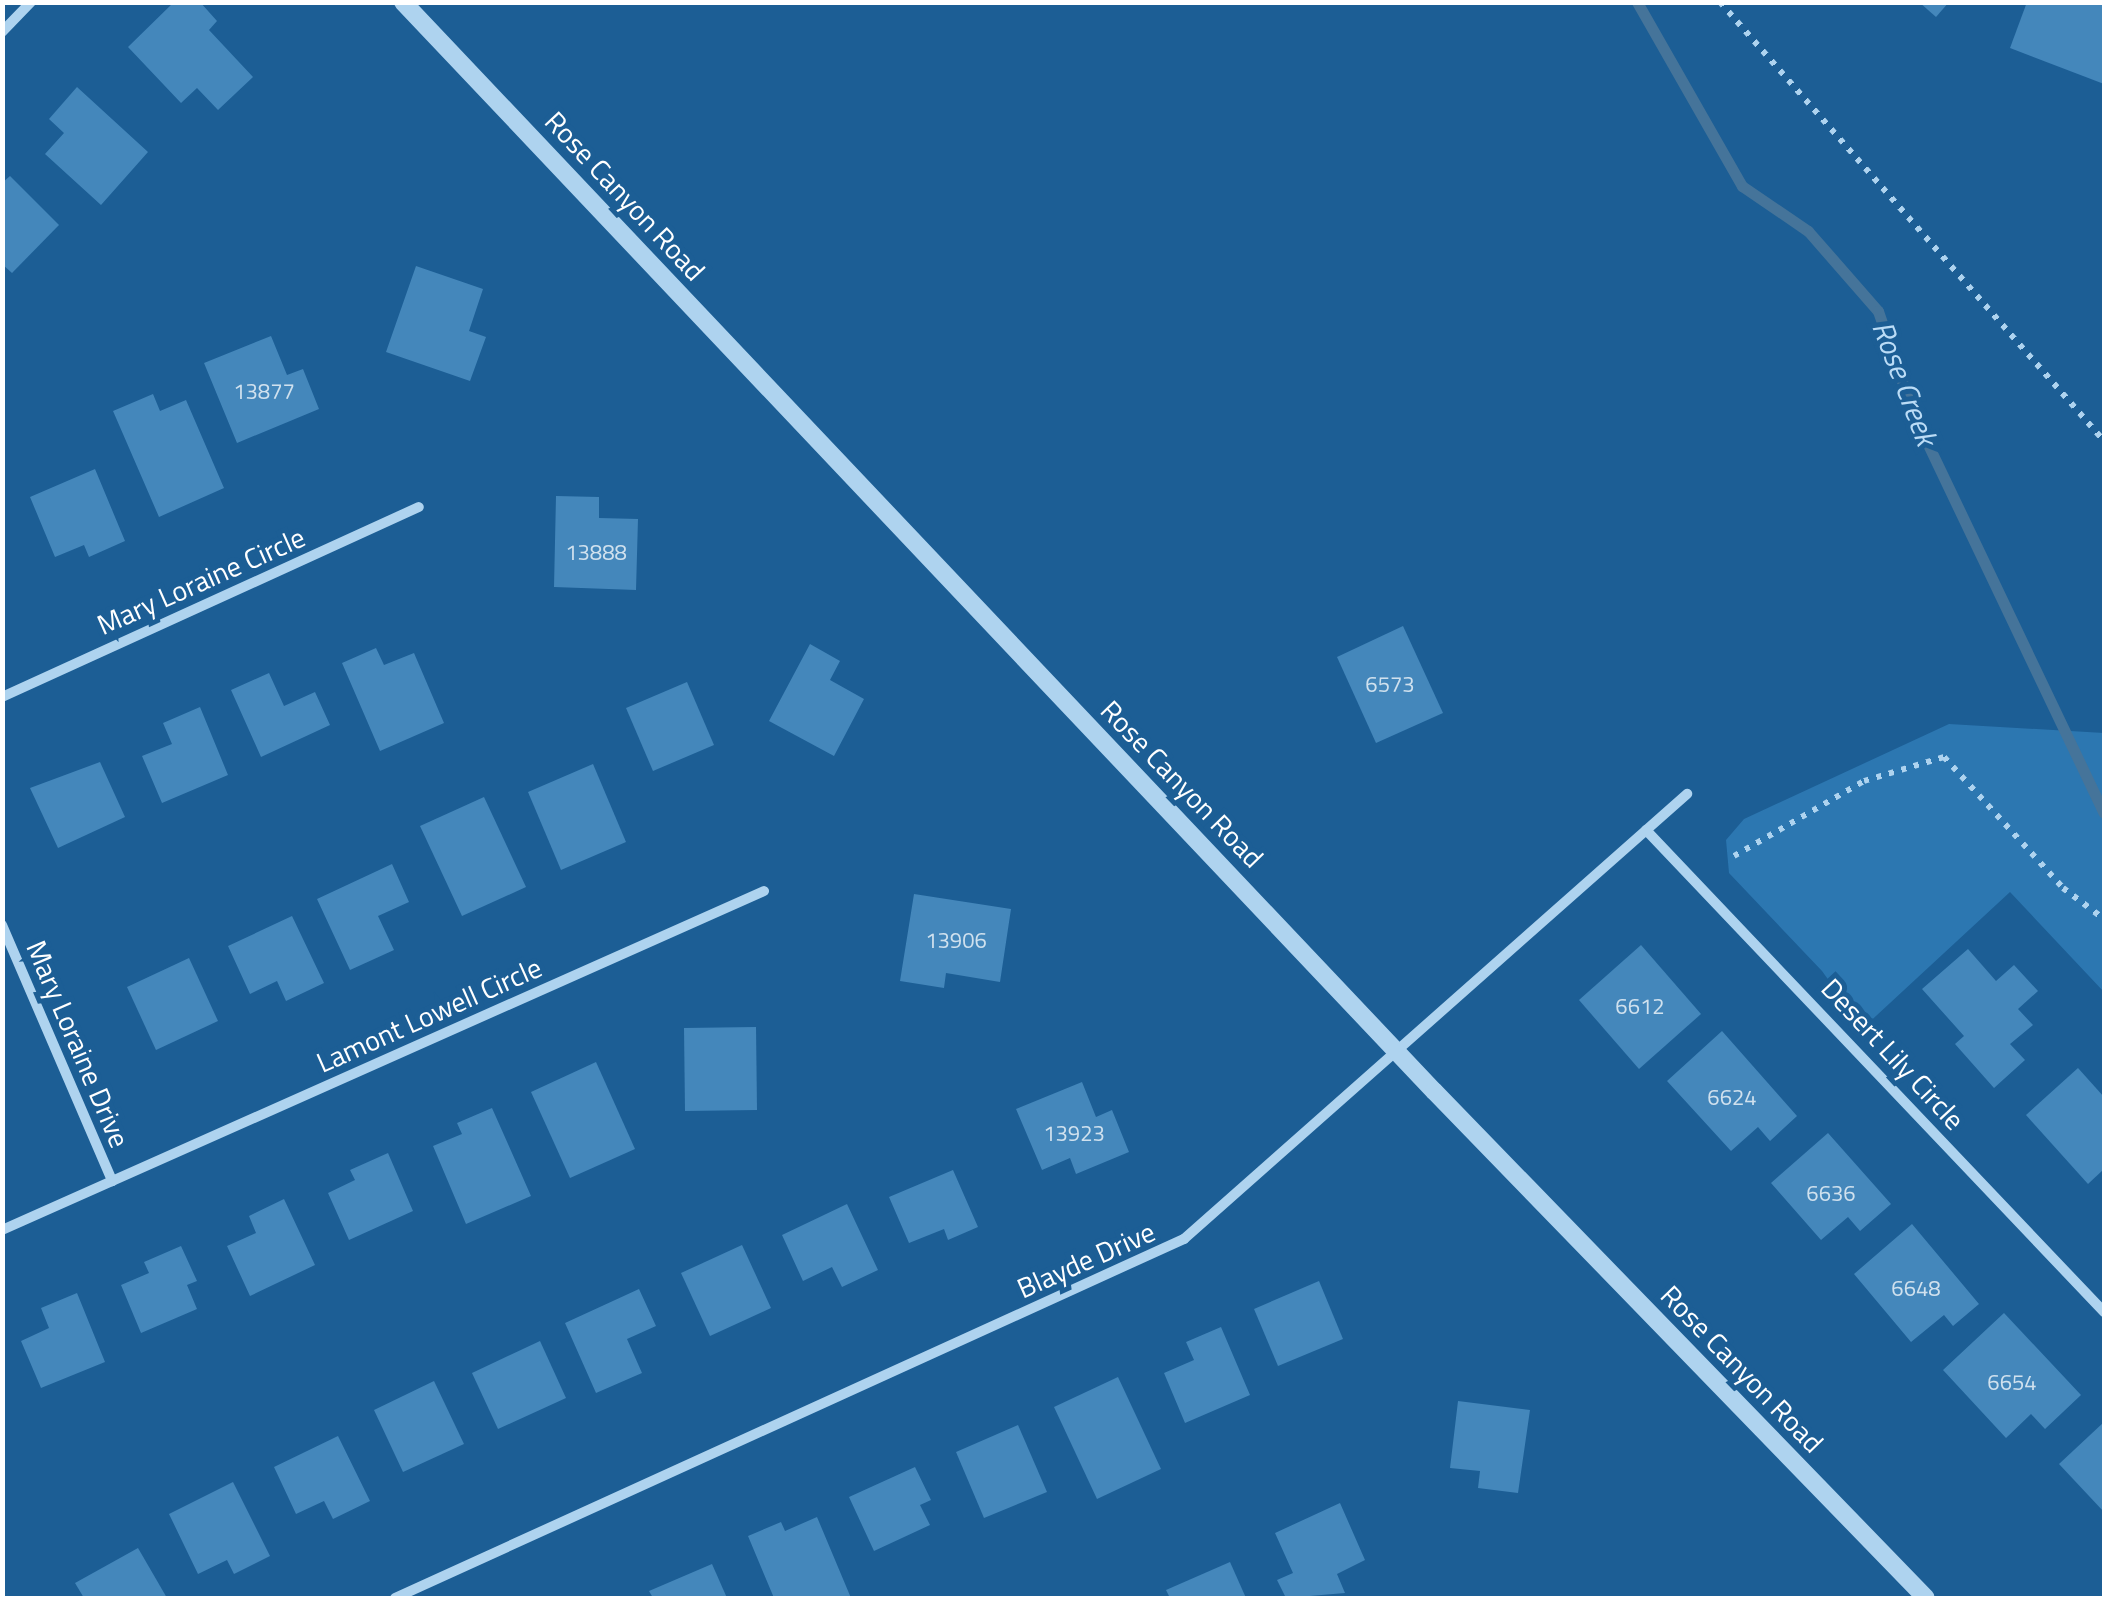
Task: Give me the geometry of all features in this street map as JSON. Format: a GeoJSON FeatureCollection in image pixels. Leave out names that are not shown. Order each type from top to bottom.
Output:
{"type":"FeatureCollection","features":[{"type":"Feature","properties":{"kind":"street"},"geometry":{"type":"LineString","coordinates":[[2,32],[31,2]]}},
{"type":"Feature","properties":{"kind":"street","name":"Rose Canyon Road"},"geometry":{"type":"LineString","coordinates":[[404,2],[1395,1048],[1926,1598]]}},
{"type":"Feature","properties":{"kind":"street","name":"Mary Loraine Circle"},"geometry":{"type":"LineString","coordinates":[[2,696],[419,507]]}},
{"type":"Feature","properties":{"kind":"street","name":"Blayde Drive"},"geometry":{"type":"LineString","coordinates":[[395,1598],[1184,1240],[1395,1048],[1687,794]]}},
{"type":"Feature","properties":{"kind":"street","name":"Desert Lily Circle"},"geometry":{"type":"LineString","coordinates":[[1646,830],[2104,1312]]}},
{"type":"Feature","properties":{"kind":"street","name":"Lamont Lowell Circle"},"geometry":{"type":"LineString","coordinates":[[2,1230],[764,890]]}},
{"type":"Feature","properties":{"kind":"street","name":"Mary Loraine Drive"},"geometry":{"type":"LineString","coordinates":[[2,925],[112,1181]]}},
{"type":"Feature","properties":{"kind":"path"},"geometry":{"type":"LineString","coordinates":[[1720,2],[2104,441]]}},
{"type":"Feature","properties":{"kind":"path"},"geometry":{"type":"LineString","coordinates":[[1734,856],[1864,781],[1944,757],[2063,888],[2104,918]]}},
{"type":"Feature","properties":{"kind":"shaded area"},"geometry":{"type":"Polygon","coordinates":[[[1949,724],[2104,733],[2104,992],[2010,892],[1863,1028],[1822,971],[1729,873],[1726,840],[1744,819],[1949,724]]]}},
{"type":"Feature","properties":{"kind":"building"},"geometry":{"type":"Polygon","coordinates":[[[174,2],[200,2],[217,21],[209,30],[253,77],[218,110],[197,88],[181,103],[128,47],[174,2]]]}},
{"type":"Feature","properties":{"kind":"building"},"geometry":{"type":"Polygon","coordinates":[[[1919,2],[1949,2],[1936,17],[1919,2]]]}},
{"type":"Feature","properties":{"kind":"building"},"geometry":{"type":"Polygon","coordinates":[[[2027,2],[2104,2],[2104,84],[2010,48],[2027,2]]]}},
{"type":"Feature","properties":{"kind":"building"},"geometry":{"type":"Polygon","coordinates":[[[77,87],[148,152],[101,205],[45,154],[64,133],[49,119],[77,87]]]}},
{"type":"Feature","properties":{"kind":"building"},"geometry":{"type":"Polygon","coordinates":[[[10,176],[59,225],[12,273],[2,264],[2,183],[10,176]]]}},
{"type":"Feature","properties":{"kind":"building"},"geometry":{"type":"Polygon","coordinates":[[[416,266],[483,289],[469,331],[486,337],[470,381],[386,352],[416,266]]]}},
{"type":"Feature","properties":{"kind":"building"},"geometry":{"type":"Polygon","coordinates":[[[271,336],[287,375],[303,369],[319,409],[237,443],[204,363],[271,336]]]}},
{"type":"Feature","properties":{"kind":"building"},"geometry":{"type":"Polygon","coordinates":[[[153,394],[160,411],[186,400],[224,488],[159,517],[113,411],[153,394]]]}},
{"type":"Feature","properties":{"kind":"building"},"geometry":{"type":"Polygon","coordinates":[[[95,469],[125,541],[89,557],[84,545],[55,557],[30,497],[95,469]]]}},
{"type":"Feature","properties":{"kind":"building"},"geometry":{"type":"Polygon","coordinates":[[[556,496],[599,497],[599,518],[638,519],[636,590],[554,587],[556,496]]]}},
{"type":"Feature","properties":{"kind":"building"},"geometry":{"type":"Polygon","coordinates":[[[1403,626],[1443,713],[1376,743],[1337,657],[1403,626]]]}},
{"type":"Feature","properties":{"kind":"building"},"geometry":{"type":"Polygon","coordinates":[[[810,644],[840,661],[830,680],[864,699],[834,756],[769,721],[810,644]]]}},
{"type":"Feature","properties":{"kind":"building"},"geometry":{"type":"Polygon","coordinates":[[[376,648],[384,665],[414,653],[444,723],[380,751],[342,663],[376,648]]]}},
{"type":"Feature","properties":{"kind":"building"},"geometry":{"type":"Polygon","coordinates":[[[269,673],[284,706],[315,692],[330,725],[261,757],[231,690],[269,673]]]}},
{"type":"Feature","properties":{"kind":"building"},"geometry":{"type":"Polygon","coordinates":[[[687,682],[714,745],[653,771],[626,708],[687,682]]]}},
{"type":"Feature","properties":{"kind":"building"},"geometry":{"type":"Polygon","coordinates":[[[200,707],[228,775],[162,803],[142,756],[172,744],[163,723],[200,707]]]}},
{"type":"Feature","properties":{"kind":"building"},"geometry":{"type":"Polygon","coordinates":[[[100,762],[125,817],[58,848],[30,788],[100,762]]]}},
{"type":"Feature","properties":{"kind":"building"},"geometry":{"type":"Polygon","coordinates":[[[593,764],[626,842],[561,870],[528,792],[593,764]]]}},
{"type":"Feature","properties":{"kind":"building"},"geometry":{"type":"Polygon","coordinates":[[[484,797],[526,887],[462,916],[420,826],[484,797]]]}},
{"type":"Feature","properties":{"kind":"building"},"geometry":{"type":"Polygon","coordinates":[[[392,864],[409,902],[378,916],[394,950],[350,970],[317,899],[392,864]]]}},
{"type":"Feature","properties":{"kind":"building"},"geometry":{"type":"Polygon","coordinates":[[[914,894],[1011,909],[1000,982],[946,973],[944,988],[900,981],[914,894]]]}},
{"type":"Feature","properties":{"kind":"building"},"geometry":{"type":"Polygon","coordinates":[[[292,916],[324,983],[286,1001],[277,981],[250,994],[228,946],[292,916]]]}},
{"type":"Feature","properties":{"kind":"building"},"geometry":{"type":"Polygon","coordinates":[[[1641,945],[1701,1014],[1639,1069],[1579,1000],[1641,945]]]}},
{"type":"Feature","properties":{"kind":"building"},"geometry":{"type":"Polygon","coordinates":[[[1968,949],[1996,981],[2014,965],[2038,991],[2018,1009],[2033,1025],[2010,1044],[2025,1060],[1994,1088],[1955,1044],[1964,1036],[1922,989],[1968,949]]]}},
{"type":"Feature","properties":{"kind":"building"},"geometry":{"type":"Polygon","coordinates":[[[189,958],[218,1021],[156,1050],[127,987],[189,958]]]}},
{"type":"Feature","properties":{"kind":"building"},"geometry":{"type":"Polygon","coordinates":[[[756,1027],[757,1110],[685,1111],[684,1028],[756,1027]]]}},
{"type":"Feature","properties":{"kind":"building"},"geometry":{"type":"Polygon","coordinates":[[[1722,1031],[1797,1116],[1770,1141],[1758,1127],[1731,1151],[1667,1081],[1722,1031]]]}},
{"type":"Feature","properties":{"kind":"building"},"geometry":{"type":"Polygon","coordinates":[[[596,1062],[635,1149],[570,1178],[531,1092],[596,1062]]]}},
{"type":"Feature","properties":{"kind":"building"},"geometry":{"type":"Polygon","coordinates":[[[2078,1068],[2104,1097],[2104,1169],[2088,1184],[2026,1115],[2078,1068]]]}},
{"type":"Feature","properties":{"kind":"building"},"geometry":{"type":"Polygon","coordinates":[[[1082,1082],[1096,1117],[1112,1110],[1129,1152],[1076,1174],[1070,1158],[1042,1170],[1016,1109],[1082,1082]]]}},
{"type":"Feature","properties":{"kind":"building"},"geometry":{"type":"Polygon","coordinates":[[[492,1108],[531,1196],[466,1224],[433,1146],[462,1134],[457,1123],[492,1108]]]}},
{"type":"Feature","properties":{"kind":"building"},"geometry":{"type":"Polygon","coordinates":[[[1828,1133],[1891,1204],[1860,1231],[1848,1217],[1821,1240],[1771,1183],[1828,1133]]]}},
{"type":"Feature","properties":{"kind":"building"},"geometry":{"type":"Polygon","coordinates":[[[388,1153],[413,1211],[349,1240],[328,1193],[355,1180],[350,1170],[388,1153]]]}},
{"type":"Feature","properties":{"kind":"building"},"geometry":{"type":"Polygon","coordinates":[[[953,1170],[978,1227],[948,1240],[944,1229],[909,1243],[889,1197],[953,1170]]]}},
{"type":"Feature","properties":{"kind":"building"},"geometry":{"type":"Polygon","coordinates":[[[284,1199],[315,1265],[250,1296],[227,1246],[256,1233],[249,1216],[284,1199]]]}},
{"type":"Feature","properties":{"kind":"building"},"geometry":{"type":"Polygon","coordinates":[[[847,1204],[878,1270],[842,1287],[832,1267],[803,1281],[782,1235],[847,1204]]]}},
{"type":"Feature","properties":{"kind":"building"},"geometry":{"type":"Polygon","coordinates":[[[1912,1224],[1979,1304],[1953,1326],[1944,1315],[1911,1342],[1854,1274],[1912,1224]]]}},
{"type":"Feature","properties":{"kind":"building"},"geometry":{"type":"Polygon","coordinates":[[[742,1245],[771,1308],[710,1336],[681,1273],[742,1245]]]}},
{"type":"Feature","properties":{"kind":"building"},"geometry":{"type":"Polygon","coordinates":[[[181,1246],[197,1281],[187,1285],[197,1309],[141,1333],[121,1285],[149,1273],[144,1262],[181,1246]]]}},
{"type":"Feature","properties":{"kind":"building"},"geometry":{"type":"Polygon","coordinates":[[[1319,1281],[1343,1339],[1278,1366],[1254,1309],[1319,1281]]]}},
{"type":"Feature","properties":{"kind":"building"},"geometry":{"type":"Polygon","coordinates":[[[639,1289],[656,1326],[627,1339],[642,1373],[596,1393],[565,1323],[639,1289]]]}},
{"type":"Feature","properties":{"kind":"building"},"geometry":{"type":"Polygon","coordinates":[[[77,1293],[105,1362],[41,1388],[21,1341],[49,1328],[41,1308],[77,1293]]]}},
{"type":"Feature","properties":{"kind":"building"},"geometry":{"type":"Polygon","coordinates":[[[2004,1313],[2081,1395],[2045,1429],[2031,1414],[2006,1438],[1943,1370],[2004,1313]]]}},
{"type":"Feature","properties":{"kind":"building"},"geometry":{"type":"Polygon","coordinates":[[[1221,1327],[1250,1395],[1185,1423],[1164,1373],[1194,1360],[1186,1342],[1221,1327]]]}},
{"type":"Feature","properties":{"kind":"building"},"geometry":{"type":"Polygon","coordinates":[[[540,1341],[566,1398],[498,1429],[472,1373],[540,1341]]]}},
{"type":"Feature","properties":{"kind":"building"},"geometry":{"type":"Polygon","coordinates":[[[1118,1377],[1161,1469],[1097,1499],[1054,1407],[1118,1377]]]}},
{"type":"Feature","properties":{"kind":"building"},"geometry":{"type":"Polygon","coordinates":[[[434,1381],[464,1444],[403,1472],[374,1410],[434,1381]]]}},
{"type":"Feature","properties":{"kind":"building"},"geometry":{"type":"Polygon","coordinates":[[[1458,1401],[1530,1410],[1518,1493],[1478,1488],[1480,1471],[1450,1468],[1458,1401]]]}},
{"type":"Feature","properties":{"kind":"building"},"geometry":{"type":"Polygon","coordinates":[[[2104,1422],[2104,1512],[2059,1464],[2104,1422]]]}},
{"type":"Feature","properties":{"kind":"building"},"geometry":{"type":"Polygon","coordinates":[[[1018,1425],[1047,1492],[984,1518],[956,1452],[1018,1425]]]}},
{"type":"Feature","properties":{"kind":"building"},"geometry":{"type":"Polygon","coordinates":[[[338,1436],[370,1501],[333,1519],[324,1501],[296,1514],[274,1467],[338,1436]]]}},
{"type":"Feature","properties":{"kind":"building"},"geometry":{"type":"Polygon","coordinates":[[[915,1467],[931,1500],[920,1505],[930,1525],[874,1551],[849,1497],[915,1467]]]}},
{"type":"Feature","properties":{"kind":"building"},"geometry":{"type":"Polygon","coordinates":[[[233,1482],[270,1556],[234,1574],[227,1560],[198,1574],[169,1514],[233,1482]]]}},
{"type":"Feature","properties":{"kind":"building"},"geometry":{"type":"Polygon","coordinates":[[[1340,1503],[1365,1560],[1337,1574],[1345,1593],[1286,1598],[1277,1580],[1293,1573],[1275,1533],[1340,1503]]]}},
{"type":"Feature","properties":{"kind":"building"},"geometry":{"type":"Polygon","coordinates":[[[817,1517],[851,1598],[774,1598],[748,1536],[781,1522],[785,1531],[817,1517]]]}},
{"type":"Feature","properties":{"kind":"building"},"geometry":{"type":"Polygon","coordinates":[[[138,1548],[167,1598],[84,1598],[75,1583],[138,1548]]]}},
{"type":"Feature","properties":{"kind":"building"},"geometry":{"type":"Polygon","coordinates":[[[1230,1562],[1246,1598],[1170,1598],[1166,1590],[1230,1562]]]}},
{"type":"Feature","properties":{"kind":"building"},"geometry":{"type":"Polygon","coordinates":[[[712,1564],[727,1598],[653,1598],[649,1591],[712,1564]]]}},
{"type":"Feature","properties":{"kind":"waterway","name":"Rose Creek"},"geometry":{"type":"LineString","coordinates":[[1637,2],[1742,186],[1808,231],[1878,311],[1913,413],[2104,813]]}}]}
